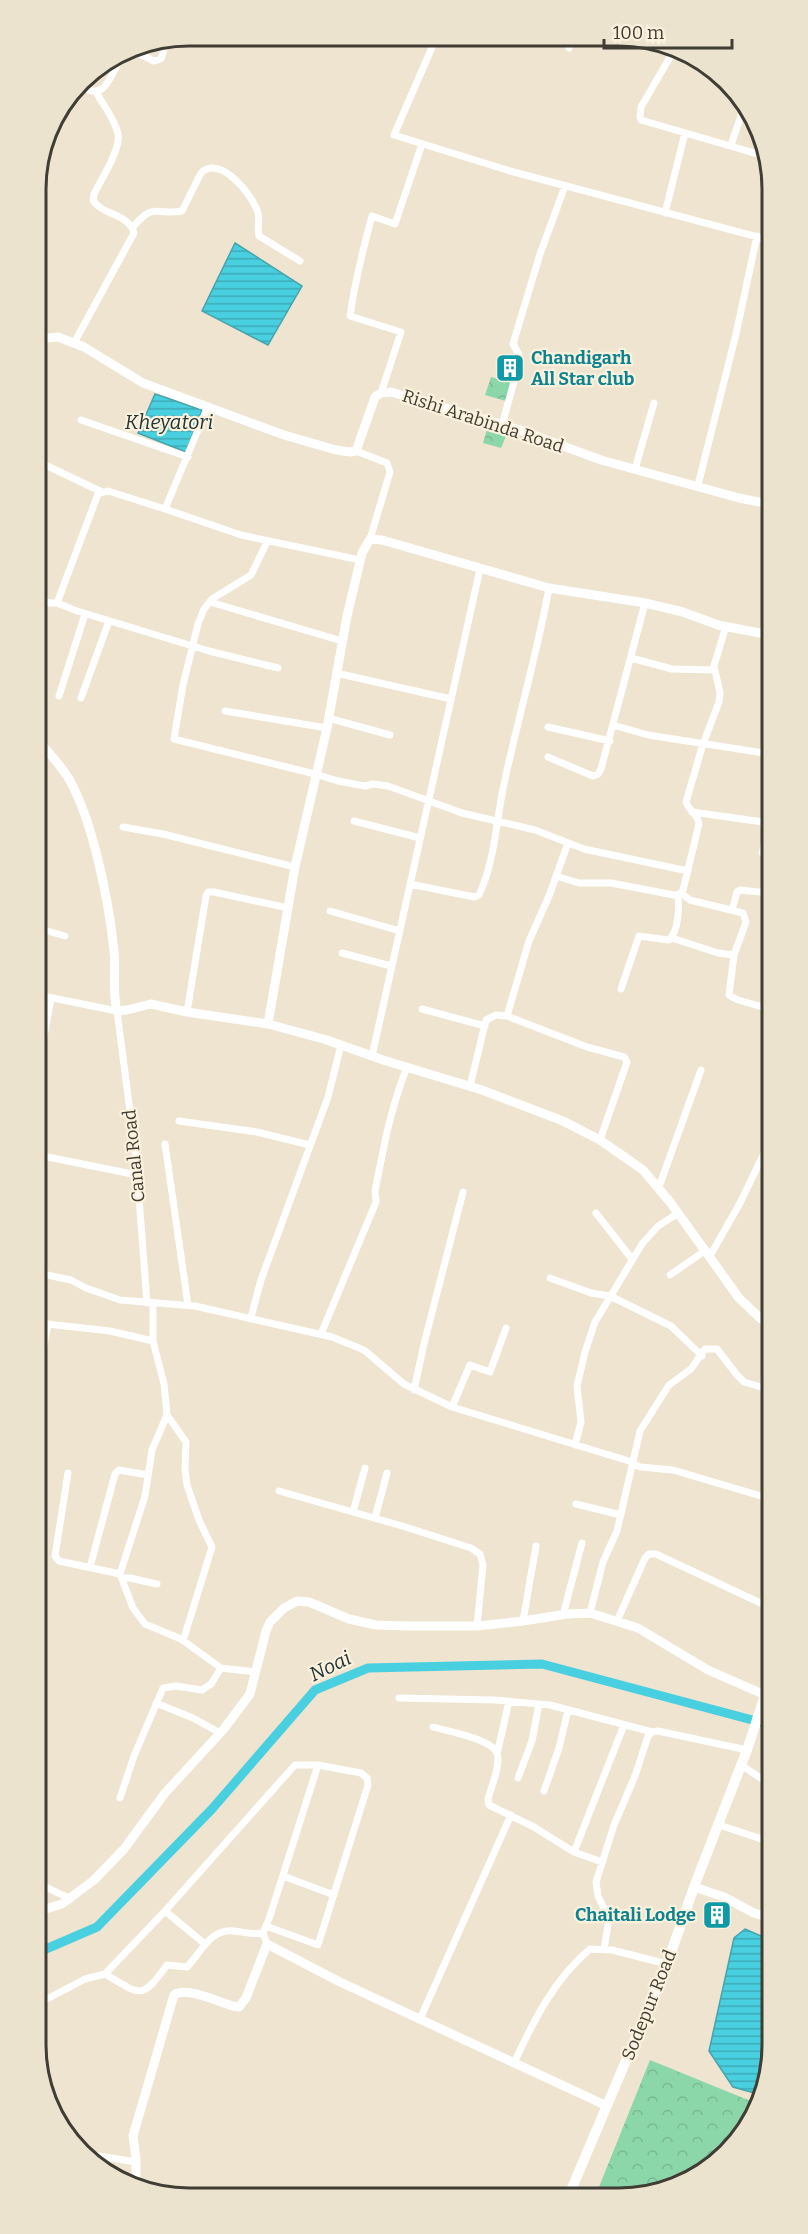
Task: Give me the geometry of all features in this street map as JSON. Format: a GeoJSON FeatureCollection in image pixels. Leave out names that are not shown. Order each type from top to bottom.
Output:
{"type":"FeatureCollection","features":[{"type":"Feature","properties":{"kind":"main road","name":"Sodepur Road"},"geometry":{"type":"LineString","coordinates":[[572,2188],[667,1964],[761,1707]]}},
{"type":"Feature","properties":{"kind":"street"},"geometry":{"type":"LineString","coordinates":[[432,46],[394,135],[510,171],[762,238]]}},
{"type":"Feature","properties":{"kind":"street"},"geometry":{"type":"LineString","coordinates":[[140,55],[154,62],[161,59],[164,49]]}},
{"type":"Feature","properties":{"kind":"street"},"geometry":{"type":"LineString","coordinates":[[671,56],[641,107],[639,117],[642,120],[757,153]]}},
{"type":"Feature","properties":{"kind":"street"},"geometry":{"type":"LineString","coordinates":[[87,90],[96,92],[104,88],[116,67]]}},
{"type":"Feature","properties":{"kind":"street"},"geometry":{"type":"LineString","coordinates":[[96,92],[117,130],[118,137],[115,150],[93,200],[96,206],[133,227]]}},
{"type":"Feature","properties":{"kind":"street"},"geometry":{"type":"LineString","coordinates":[[730,145],[740,115]]}},
{"type":"Feature","properties":{"kind":"street"},"geometry":{"type":"LineString","coordinates":[[665,213],[685,133]]}},
{"type":"Feature","properties":{"kind":"street"},"geometry":{"type":"LineString","coordinates":[[381,393],[401,332],[350,316],[351,305],[372,216],[395,224],[422,144]]}},
{"type":"Feature","properties":{"kind":"street"},"geometry":{"type":"LineString","coordinates":[[74,343],[131,240],[133,227],[144,213],[150,211],[182,211],[201,173],[206,168],[212,167],[233,176],[258,212],[259,236],[300,261]]}},
{"type":"Feature","properties":{"kind":"street"},"geometry":{"type":"LineString","coordinates":[[502,425],[520,360],[513,344],[540,254],[566,186]]}},
{"type":"Feature","properties":{"kind":"street"},"geometry":{"type":"LineString","coordinates":[[698,485],[736,334],[757,236]]}},
{"type":"Feature","properties":{"kind":"street"},"geometry":{"type":"LineString","coordinates":[[47,338],[58,337],[84,347],[143,383],[284,435],[336,450],[356,451],[387,463],[390,467],[370,539],[360,560],[342,641],[328,723],[295,867],[268,1024]]}},
{"type":"Feature","properties":{"kind":"street","name":"Rishi Arabinda Road"},"geometry":{"type":"LineString","coordinates":[[356,451],[375,397],[381,393],[391,392],[502,425],[635,470],[698,485],[739,498],[762,500]]}},
{"type":"Feature","properties":{"kind":"street"},"geometry":{"type":"LineString","coordinates":[[635,470],[654,403]]}},
{"type":"Feature","properties":{"kind":"street"},"geometry":{"type":"LineString","coordinates":[[165,509],[208,406]]}},
{"type":"Feature","properties":{"kind":"street"},"geometry":{"type":"LineString","coordinates":[[81,420],[188,457]]}},
{"type":"Feature","properties":{"kind":"street"},"geometry":{"type":"LineString","coordinates":[[47,466],[102,492]]}},
{"type":"Feature","properties":{"kind":"street"},"geometry":{"type":"LineString","coordinates":[[57,603],[98,494],[108,491],[241,536],[360,560]]}},
{"type":"Feature","properties":{"kind":"street"},"geometry":{"type":"LineString","coordinates":[[370,539],[452,558],[480,569],[549,588],[645,603],[726,626],[762,633]]}},
{"type":"Feature","properties":{"kind":"street"},"geometry":{"type":"LineString","coordinates":[[267,542],[251,575],[234,584],[204,609],[183,685],[174,739],[338,781],[365,786],[373,784],[388,786],[462,813],[497,823],[535,830],[584,849],[688,871]]}},
{"type":"Feature","properties":{"kind":"street"},"geometry":{"type":"LineString","coordinates":[[372,1056],[480,569]]}},
{"type":"Feature","properties":{"kind":"street"},"geometry":{"type":"LineString","coordinates":[[410,884],[477,897],[486,878],[549,588]]}},
{"type":"Feature","properties":{"kind":"street"},"geometry":{"type":"LineString","coordinates":[[47,602],[57,603],[85,614],[193,646],[278,668]]}},
{"type":"Feature","properties":{"kind":"street"},"geometry":{"type":"LineString","coordinates":[[210,602],[342,641]]}},
{"type":"Feature","properties":{"kind":"street"},"geometry":{"type":"LineString","coordinates":[[548,757],[593,776],[598,774],[610,741],[645,603]]}},
{"type":"Feature","properties":{"kind":"street"},"geometry":{"type":"LineString","coordinates":[[59,696],[85,614]]}},
{"type":"Feature","properties":{"kind":"street"},"geometry":{"type":"LineString","coordinates":[[81,699],[109,621]]}},
{"type":"Feature","properties":{"kind":"street"},"geometry":{"type":"LineString","coordinates":[[672,938],[680,894],[699,824],[699,818],[686,802],[703,744],[719,702],[720,693],[714,670],[726,626]]}},
{"type":"Feature","properties":{"kind":"street"},"geometry":{"type":"LineString","coordinates":[[631,658],[672,669],[714,670]]}},
{"type":"Feature","properties":{"kind":"street"},"geometry":{"type":"LineString","coordinates":[[336,673],[451,699]]}},
{"type":"Feature","properties":{"kind":"street"},"geometry":{"type":"LineString","coordinates":[[225,711],[328,723],[390,735]]}},
{"type":"Feature","properties":{"kind":"street"},"geometry":{"type":"LineString","coordinates":[[613,724],[648,735],[762,753]]}},
{"type":"Feature","properties":{"kind":"street"},"geometry":{"type":"LineString","coordinates":[[548,727],[610,741]]}},
{"type":"Feature","properties":{"kind":"street","name":"Canal Road"},"geometry":{"type":"LineString","coordinates":[[47,751],[70,780],[94,845],[111,925],[116,966],[115,992],[137,1175],[153,1341],[164,1384],[167,1414]]}},
{"type":"Feature","properties":{"kind":"street"},"geometry":{"type":"LineString","coordinates":[[692,812],[762,822]]}},
{"type":"Feature","properties":{"kind":"street"},"geometry":{"type":"LineString","coordinates":[[354,821],[420,838]]}},
{"type":"Feature","properties":{"kind":"street"},"geometry":{"type":"LineString","coordinates":[[123,827],[163,834],[295,867]]}},
{"type":"Feature","properties":{"kind":"street"},"geometry":{"type":"LineString","coordinates":[[507,1016],[529,940],[568,843]]}},
{"type":"Feature","properties":{"kind":"street"},"geometry":{"type":"LineString","coordinates":[[556,876],[579,884],[611,883],[653,892],[680,894],[690,900],[742,913],[746,917],[746,922],[734,955],[729,995],[762,1007]]}},
{"type":"Feature","properties":{"kind":"street"},"geometry":{"type":"LineString","coordinates":[[732,910],[736,892],[740,890],[762,892]]}},
{"type":"Feature","properties":{"kind":"street"},"geometry":{"type":"LineString","coordinates":[[187,1012],[208,892],[288,908]]}},
{"type":"Feature","properties":{"kind":"street"},"geometry":{"type":"LineString","coordinates":[[330,911],[399,931]]}},
{"type":"Feature","properties":{"kind":"street"},"geometry":{"type":"LineString","coordinates":[[47,931],[65,936]]}},
{"type":"Feature","properties":{"kind":"street"},"geometry":{"type":"LineString","coordinates":[[621,989],[639,936],[672,938],[718,954],[734,955]]}},
{"type":"Feature","properties":{"kind":"street"},"geometry":{"type":"LineString","coordinates":[[342,953],[391,966]]}},
{"type":"Feature","properties":{"kind":"street"},"geometry":{"type":"LineString","coordinates":[[47,998],[117,1011],[151,1004],[187,1012],[268,1024],[470,1086],[563,1120],[600,1140],[644,1170],[708,1253],[739,1298],[761,1320]]}},
{"type":"Feature","properties":{"kind":"street"},"geometry":{"type":"LineString","coordinates":[[47,1023],[51,999]]}},
{"type":"Feature","properties":{"kind":"street"},"geometry":{"type":"LineString","coordinates":[[422,1009],[485,1026]]}},
{"type":"Feature","properties":{"kind":"street"},"geometry":{"type":"LineString","coordinates":[[470,1086],[486,1020],[490,1016],[507,1016],[587,1047],[626,1058],[627,1062],[600,1140]]}},
{"type":"Feature","properties":{"kind":"street"},"geometry":{"type":"LineString","coordinates":[[251,1317],[261,1280],[328,1097],[341,1045]]}},
{"type":"Feature","properties":{"kind":"street"},"geometry":{"type":"LineString","coordinates":[[321,1334],[376,1202],[375,1191],[388,1123],[407,1067]]}},
{"type":"Feature","properties":{"kind":"street"},"geometry":{"type":"LineString","coordinates":[[659,1187],[701,1070]]}},
{"type":"Feature","properties":{"kind":"street"},"geometry":{"type":"LineString","coordinates":[[179,1120],[257,1132],[310,1145]]}},
{"type":"Feature","properties":{"kind":"street"},"geometry":{"type":"LineString","coordinates":[[165,1144],[188,1305]]}},
{"type":"Feature","properties":{"kind":"street"},"geometry":{"type":"LineString","coordinates":[[46,1157],[137,1175]]}},
{"type":"Feature","properties":{"kind":"street"},"geometry":{"type":"LineString","coordinates":[[670,1275],[708,1253],[740,1203],[761,1158]]}},
{"type":"Feature","properties":{"kind":"street"},"geometry":{"type":"LineString","coordinates":[[414,1390],[463,1192]]}},
{"type":"Feature","properties":{"kind":"street"},"geometry":{"type":"LineString","coordinates":[[596,1213],[632,1259]]}},
{"type":"Feature","properties":{"kind":"street"},"geometry":{"type":"LineString","coordinates":[[575,1445],[580,1422],[577,1386],[595,1322],[642,1244],[658,1227],[677,1214]]}},
{"type":"Feature","properties":{"kind":"street"},"geometry":{"type":"LineString","coordinates":[[46,1275],[71,1280],[120,1300],[188,1305],[321,1334],[364,1350],[380,1366],[404,1384],[452,1407],[640,1467],[673,1470],[761,1495]]}},
{"type":"Feature","properties":{"kind":"street"},"geometry":{"type":"LineString","coordinates":[[550,1278],[591,1293],[610,1296],[671,1326],[702,1356]]}},
{"type":"Feature","properties":{"kind":"street"},"geometry":{"type":"LineString","coordinates":[[46,1332],[48,1324],[110,1331],[153,1341]]}},
{"type":"Feature","properties":{"kind":"street"},"geometry":{"type":"LineString","coordinates":[[452,1407],[470,1365],[490,1372],[506,1328]]}},
{"type":"Feature","properties":{"kind":"street"},"geometry":{"type":"LineString","coordinates":[[590,1613],[603,1562],[617,1532],[640,1431],[669,1385],[691,1369],[705,1349],[717,1349],[744,1382],[761,1387]]}},
{"type":"Feature","properties":{"kind":"street"},"geometry":{"type":"LineString","coordinates":[[167,1414],[152,1450],[145,1496],[121,1576],[139,1618],[145,1624],[183,1641],[220,1668],[256,1672]]}},
{"type":"Feature","properties":{"kind":"street"},"geometry":{"type":"LineString","coordinates":[[167,1414],[186,1442],[187,1485],[212,1547],[183,1641]]}},
{"type":"Feature","properties":{"kind":"street"},"geometry":{"type":"LineString","coordinates":[[353,1512],[364,1468]]}},
{"type":"Feature","properties":{"kind":"street"},"geometry":{"type":"LineString","coordinates":[[90,1566],[115,1474],[119,1470],[148,1475]]}},
{"type":"Feature","properties":{"kind":"street"},"geometry":{"type":"LineString","coordinates":[[68,1473],[55,1556],[59,1560],[157,1584]]}},
{"type":"Feature","properties":{"kind":"street"},"geometry":{"type":"LineString","coordinates":[[375,1518],[387,1473]]}},
{"type":"Feature","properties":{"kind":"street"},"geometry":{"type":"LineString","coordinates":[[279,1491],[375,1518],[461,1545],[480,1554],[483,1565],[477,1626]]}},
{"type":"Feature","properties":{"kind":"street"},"geometry":{"type":"LineString","coordinates":[[576,1504],[621,1515]]}},
{"type":"Feature","properties":{"kind":"street"},"geometry":{"type":"LineString","coordinates":[[563,1615],[582,1542]]}},
{"type":"Feature","properties":{"kind":"street"},"geometry":{"type":"LineString","coordinates":[[523,1621],[536,1546]]}},
{"type":"Feature","properties":{"kind":"street"},"geometry":{"type":"LineString","coordinates":[[617,1621],[645,1558],[649,1554],[656,1554],[761,1603]]}},
{"type":"Feature","properties":{"kind":"street"},"geometry":{"type":"LineString","coordinates":[[46,1909],[71,1899],[94,1880],[124,1849],[165,1793],[220,1733],[250,1694],[270,1622],[284,1608],[297,1601],[309,1602],[349,1619],[376,1625],[477,1626],[590,1613],[638,1628],[708,1670],[761,1698]]}},
{"type":"Feature","properties":{"kind":"street"},"geometry":{"type":"LineString","coordinates":[[120,1798],[134,1756],[163,1688],[168,1686],[206,1689],[220,1668]]}},
{"type":"Feature","properties":{"kind":"street"},"geometry":{"type":"LineString","coordinates":[[399,1698],[539,1704],[652,1732],[658,1731],[747,1750]]}},
{"type":"Feature","properties":{"kind":"street"},"geometry":{"type":"LineString","coordinates":[[509,1701],[488,1803],[574,1852],[602,1862]]}},
{"type":"Feature","properties":{"kind":"street"},"geometry":{"type":"LineString","coordinates":[[156,1703],[183,1713],[220,1733]]}},
{"type":"Feature","properties":{"kind":"street"},"geometry":{"type":"LineString","coordinates":[[518,1779],[532,1741],[539,1704]]}},
{"type":"Feature","properties":{"kind":"street"},"geometry":{"type":"LineString","coordinates":[[544,1791],[560,1748],[568,1710]]}},
{"type":"Feature","properties":{"kind":"street"},"geometry":{"type":"LineString","coordinates":[[574,1852],[624,1725]]}},
{"type":"Feature","properties":{"kind":"street"},"geometry":{"type":"LineString","coordinates":[[433,1726],[492,1746],[497,1754]]}},
{"type":"Feature","properties":{"kind":"street"},"geometry":{"type":"LineString","coordinates":[[604,1949],[609,1919],[596,1890],[602,1862],[648,1736],[652,1732]]}},
{"type":"Feature","properties":{"kind":"street"},"geometry":{"type":"LineString","coordinates":[[46,1999],[85,1979],[105,1974],[165,1911],[295,1765],[361,1773],[367,1778],[368,1785],[318,1945],[264,1930],[253,1935],[224,1931],[205,1944],[187,1967],[167,1965],[151,1987],[142,1992],[135,1992],[105,1974]]}},
{"type":"Feature","properties":{"kind":"street"},"geometry":{"type":"LineString","coordinates":[[741,1765],[761,1778]]}},
{"type":"Feature","properties":{"kind":"street"},"geometry":{"type":"LineString","coordinates":[[136,2177],[133,2136],[174,1995],[178,1992],[188,1992],[239,2007],[246,1998],[267,1944],[264,1930],[318,1766]]}},
{"type":"Feature","properties":{"kind":"street"},"geometry":{"type":"LineString","coordinates":[[420,2019],[512,1815]]}},
{"type":"Feature","properties":{"kind":"street"},"geometry":{"type":"LineString","coordinates":[[719,1825],[761,1839]]}},
{"type":"Feature","properties":{"kind":"street"},"geometry":{"type":"LineString","coordinates":[[282,1876],[334,1895]]}},
{"type":"Feature","properties":{"kind":"street"},"geometry":{"type":"LineString","coordinates":[[46,1887],[71,1899]]}},
{"type":"Feature","properties":{"kind":"street"},"geometry":{"type":"LineString","coordinates":[[694,1887],[761,1913]]}},
{"type":"Feature","properties":{"kind":"street"},"geometry":{"type":"LineString","coordinates":[[165,1911],[205,1944]]}},
{"type":"Feature","properties":{"kind":"street"},"geometry":{"type":"LineString","coordinates":[[267,1944],[340,1982],[607,2106]]}},
{"type":"Feature","properties":{"kind":"street"},"geometry":{"type":"LineString","coordinates":[[514,2063],[528,2032],[549,1996],[590,1949],[604,1949],[667,1964]]}},
{"type":"Feature","properties":{"kind":"street"},"geometry":{"type":"LineString","coordinates":[[100,2156],[136,2162]]}},
{"type":"Feature","properties":{"kind":"green space"},"geometry":{"type":"Polygon","coordinates":[[[491,377],[512,383],[506,401],[485,395],[491,377]]]}},
{"type":"Feature","properties":{"kind":"green space"},"geometry":{"type":"Polygon","coordinates":[[[489,423],[509,429],[501,448],[483,443],[489,423]]]}},
{"type":"Feature","properties":{"kind":"green space"},"geometry":{"type":"Polygon","coordinates":[[[650,2060],[750,2101],[726,2139],[713,2152],[690,2168],[656,2183],[599,2188],[650,2060]]]}},
{"type":"Feature","properties":{"kind":"water"},"geometry":{"type":"Polygon","coordinates":[[[235,243],[302,286],[268,345],[202,311],[235,243]]]}},
{"type":"Feature","properties":{"kind":"water","name":"Kheyatori"},"geometry":{"type":"Polygon","coordinates":[[[155,394],[202,410],[186,452],[138,433],[155,394]]]}},
{"type":"Feature","properties":{"kind":"water"},"geometry":{"type":"Polygon","coordinates":[[[745,1929],[761,1936],[761,2054],[753,2093],[733,2087],[709,2051],[734,1938],[745,1929]]]}},
{"type":"Feature","properties":{"kind":"waterway","name":"Noai"},"geometry":{"type":"LineString","coordinates":[[46,1949],[97,1927],[212,1809],[315,1690],[368,1668],[542,1664],[761,1722]]}},
{"type":"Feature","properties":{"kind":"place","name":"Chandigarh All Star club"},"geometry":{"type":"Point","coordinates":[510,368]}},
{"type":"Feature","properties":{"kind":"place","name":"Chaitali Lodge"},"geometry":{"type":"Point","coordinates":[717,1915]}}]}
